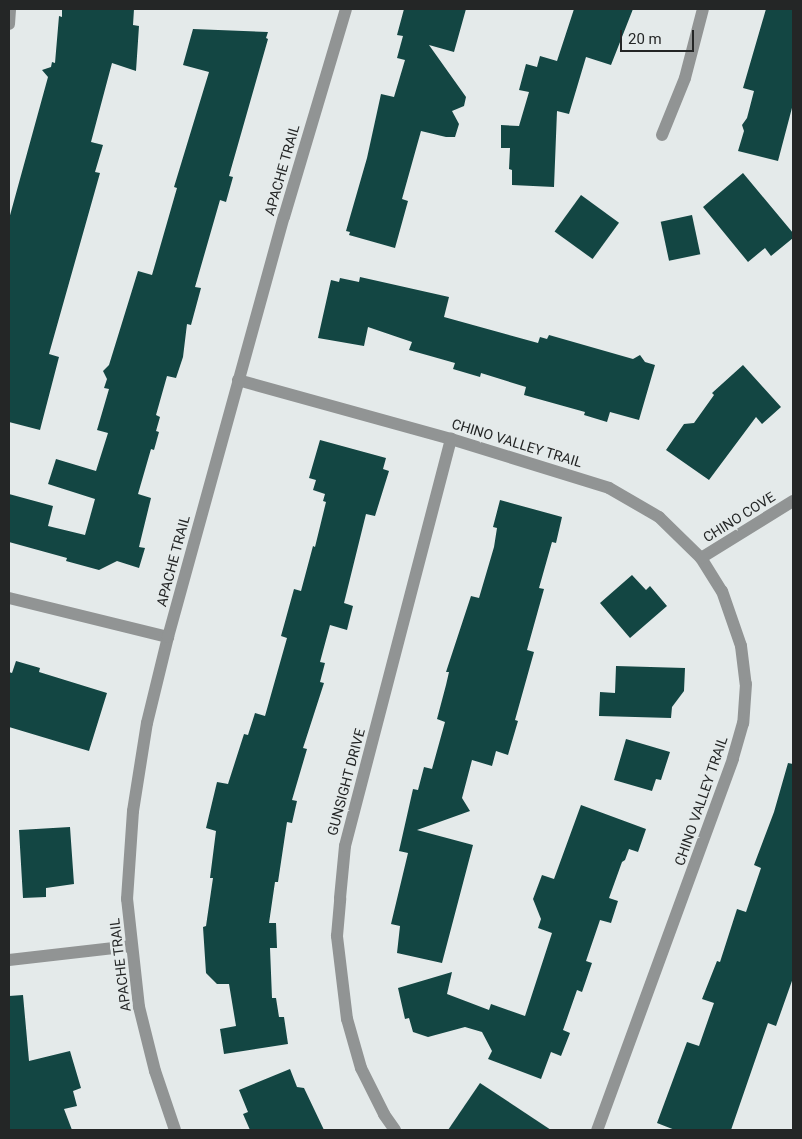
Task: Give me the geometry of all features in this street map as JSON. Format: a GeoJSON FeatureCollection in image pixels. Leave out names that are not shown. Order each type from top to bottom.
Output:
{"type":"FeatureCollection","features":[{"type":"Feature","properties":{"kind":"street"},"geometry":{"type":"LineString","coordinates":[[9,24],[10,9]]}},
{"type":"Feature","properties":{"kind":"street","name":"APACHE TRAIL"},"geometry":{"type":"LineString","coordinates":[[175,1130],[156,1071],[139,1007],[127,899],[133,811],[147,722],[168,637],[238,380],[346,9]]}},
{"type":"Feature","properties":{"kind":"street"},"geometry":{"type":"LineString","coordinates":[[662,135],[685,78],[703,9]]}},
{"type":"Feature","properties":{"kind":"street","name":"CHINO VALLEY TRAIL"},"geometry":{"type":"LineString","coordinates":[[238,380],[451,439],[609,488],[660,517],[701,558],[722,591],[741,646],[746,684],[743,723],[733,760],[597,1130]]}},
{"type":"Feature","properties":{"kind":"street","name":"GUNSIGHT DRIVE"},"geometry":{"type":"LineString","coordinates":[[395,1130],[384,1114],[361,1068],[347,1020],[337,936],[340,898],[345,846],[451,439]]}},
{"type":"Feature","properties":{"kind":"street","name":"CHINO COVE"},"geometry":{"type":"LineString","coordinates":[[701,558],[793,501]]}},
{"type":"Feature","properties":{"kind":"street"},"geometry":{"type":"LineString","coordinates":[[9,598],[168,637]]}},
{"type":"Feature","properties":{"kind":"street"},"geometry":{"type":"LineString","coordinates":[[9,960],[131,946]]}},
{"type":"Feature","properties":{"kind":"building"},"geometry":{"type":"Polygon","coordinates":[[[62,9],[134,9],[133,25],[139,26],[136,71],[112,63],[91,142],[103,145],[95,172],[100,173],[49,354],[59,357],[40,430],[9,422],[9,219],[48,77],[42,70],[51,67],[52,62],[55,63],[59,16],[62,17],[62,9]]]}},
{"type":"Feature","properties":{"kind":"building"},"geometry":{"type":"Polygon","coordinates":[[[404,9],[466,9],[454,52],[429,45],[466,97],[464,106],[452,111],[459,124],[455,137],[446,137],[421,131],[402,199],[408,201],[395,248],[349,235],[350,232],[346,231],[367,158],[381,94],[394,97],[405,60],[397,58],[403,36],[397,35],[404,9]]]}},
{"type":"Feature","properties":{"kind":"building"},"geometry":{"type":"Polygon","coordinates":[[[574,9],[633,9],[611,65],[586,57],[569,114],[557,111],[554,187],[512,185],[512,170],[509,169],[510,148],[501,148],[501,125],[519,126],[529,92],[519,90],[526,64],[537,67],[540,56],[557,61],[574,9]]]}},
{"type":"Feature","properties":{"kind":"building"},"geometry":{"type":"Polygon","coordinates":[[[766,9],[793,9],[793,104],[778,161],[738,151],[744,131],[742,125],[747,118],[754,91],[743,88],[766,9]]]}},
{"type":"Feature","properties":{"kind":"building"},"geometry":{"type":"Polygon","coordinates":[[[193,29],[268,32],[266,38],[268,39],[229,176],[233,177],[226,202],[220,200],[195,287],[201,288],[191,325],[187,324],[183,357],[176,378],[167,376],[156,415],[160,417],[156,431],[159,432],[154,450],[151,449],[138,494],[151,498],[139,547],[145,548],[139,568],[117,561],[99,570],[66,561],[67,558],[9,542],[9,494],[53,506],[48,526],[85,535],[95,499],[48,484],[56,459],[96,471],[108,433],[97,430],[109,389],[104,388],[107,379],[103,371],[109,365],[138,271],[152,275],[177,188],[174,187],[209,72],[183,65],[193,29]]]}},
{"type":"Feature","properties":{"kind":"building"},"geometry":{"type":"Polygon","coordinates":[[[743,173],[793,233],[793,238],[771,256],[765,248],[748,262],[703,207],[743,173]]]}},
{"type":"Feature","properties":{"kind":"building"},"geometry":{"type":"Polygon","coordinates":[[[581,195],[619,223],[593,259],[555,231],[581,195]]]}},
{"type":"Feature","properties":{"kind":"building"},"geometry":{"type":"Polygon","coordinates":[[[692,215],[700,254],[669,261],[661,222],[692,215]]]}},
{"type":"Feature","properties":{"kind":"building"},"geometry":{"type":"Polygon","coordinates":[[[360,277],[449,297],[444,317],[538,343],[540,337],[547,339],[549,335],[633,359],[640,355],[645,362],[655,365],[639,420],[610,412],[607,422],[584,415],[585,412],[524,395],[526,387],[481,373],[480,377],[453,369],[455,363],[409,350],[412,342],[368,327],[364,346],[318,338],[331,280],[339,282],[340,278],[359,282],[360,277]]]}},
{"type":"Feature","properties":{"kind":"building"},"geometry":{"type":"Polygon","coordinates":[[[743,365],[781,407],[762,424],[756,417],[709,480],[666,450],[684,424],[694,423],[714,395],[712,393],[743,365]]]}},
{"type":"Feature","properties":{"kind":"building"},"geometry":{"type":"Polygon","coordinates":[[[320,440],[386,458],[383,469],[389,471],[375,516],[366,514],[344,603],[353,606],[347,630],[330,625],[320,662],[325,663],[320,682],[324,683],[303,748],[307,749],[292,800],[297,801],[292,823],[287,822],[278,882],[275,882],[269,923],[276,923],[277,948],[270,948],[272,998],[276,998],[279,1017],[284,1017],[288,1044],[224,1054],[220,1029],[236,1026],[229,984],[217,984],[206,973],[203,927],[206,926],[213,878],[210,878],[216,831],[206,828],[217,782],[228,784],[244,734],[248,735],[255,713],[265,716],[287,638],[281,636],[294,589],[301,591],[313,546],[315,547],[326,502],[323,501],[325,494],[313,490],[316,480],[309,478],[320,440]]]}},
{"type":"Feature","properties":{"kind":"building"},"geometry":{"type":"Polygon","coordinates":[[[500,500],[562,517],[556,543],[552,542],[539,588],[544,589],[527,650],[534,652],[515,720],[518,721],[508,755],[496,751],[492,766],[472,760],[462,798],[470,811],[417,830],[473,845],[442,963],[397,953],[400,926],[391,924],[408,853],[399,851],[413,789],[418,790],[424,767],[432,769],[445,722],[437,719],[449,672],[446,672],[471,596],[479,598],[494,547],[497,528],[493,527],[500,500]]]}},
{"type":"Feature","properties":{"kind":"building"},"geometry":{"type":"Polygon","coordinates":[[[632,575],[646,590],[650,586],[667,606],[630,638],[600,603],[632,575]]]}},
{"type":"Feature","properties":{"kind":"building"},"geometry":{"type":"Polygon","coordinates":[[[16,661],[40,668],[39,672],[107,693],[89,751],[9,727],[9,672],[12,673],[16,661]]]}},
{"type":"Feature","properties":{"kind":"building"},"geometry":{"type":"Polygon","coordinates":[[[616,666],[685,668],[684,691],[672,707],[671,718],[599,716],[600,692],[615,693],[616,666]]]}},
{"type":"Feature","properties":{"kind":"building"},"geometry":{"type":"Polygon","coordinates":[[[626,739],[670,752],[661,780],[656,779],[652,791],[614,780],[626,739]]]}},
{"type":"Feature","properties":{"kind":"building"},"geometry":{"type":"Polygon","coordinates":[[[788,763],[793,764],[793,978],[776,1026],[768,1023],[731,1130],[675,1130],[657,1123],[687,1042],[699,1046],[714,1003],[702,999],[717,961],[720,962],[737,909],[746,912],[761,868],[754,865],[774,812],[788,763]]]}},
{"type":"Feature","properties":{"kind":"building"},"geometry":{"type":"Polygon","coordinates":[[[581,805],[646,829],[638,852],[629,849],[625,860],[622,862],[609,898],[618,901],[611,923],[600,920],[586,961],[592,963],[582,992],[577,990],[563,1030],[570,1033],[561,1056],[551,1052],[541,1079],[488,1059],[492,1051],[482,1032],[465,1027],[428,1037],[413,1032],[409,1018],[405,1019],[398,988],[452,972],[447,994],[489,1010],[491,1004],[525,1016],[552,933],[538,928],[541,919],[533,899],[542,875],[554,879],[581,805]]]}},
{"type":"Feature","properties":{"kind":"building"},"geometry":{"type":"Polygon","coordinates":[[[70,827],[74,884],[46,888],[46,897],[23,898],[19,830],[70,827]]]}},
{"type":"Feature","properties":{"kind":"building"},"geometry":{"type":"Polygon","coordinates":[[[23,995],[29,1061],[70,1051],[81,1088],[73,1091],[77,1106],[64,1109],[72,1130],[9,1130],[9,996],[23,995]]]}},
{"type":"Feature","properties":{"kind":"building"},"geometry":{"type":"Polygon","coordinates":[[[290,1069],[297,1087],[304,1088],[324,1130],[250,1130],[243,1114],[248,1112],[239,1090],[290,1069]]]}},
{"type":"Feature","properties":{"kind":"building"},"geometry":{"type":"Polygon","coordinates":[[[480,1083],[551,1130],[448,1130],[480,1083]]]}}]}
